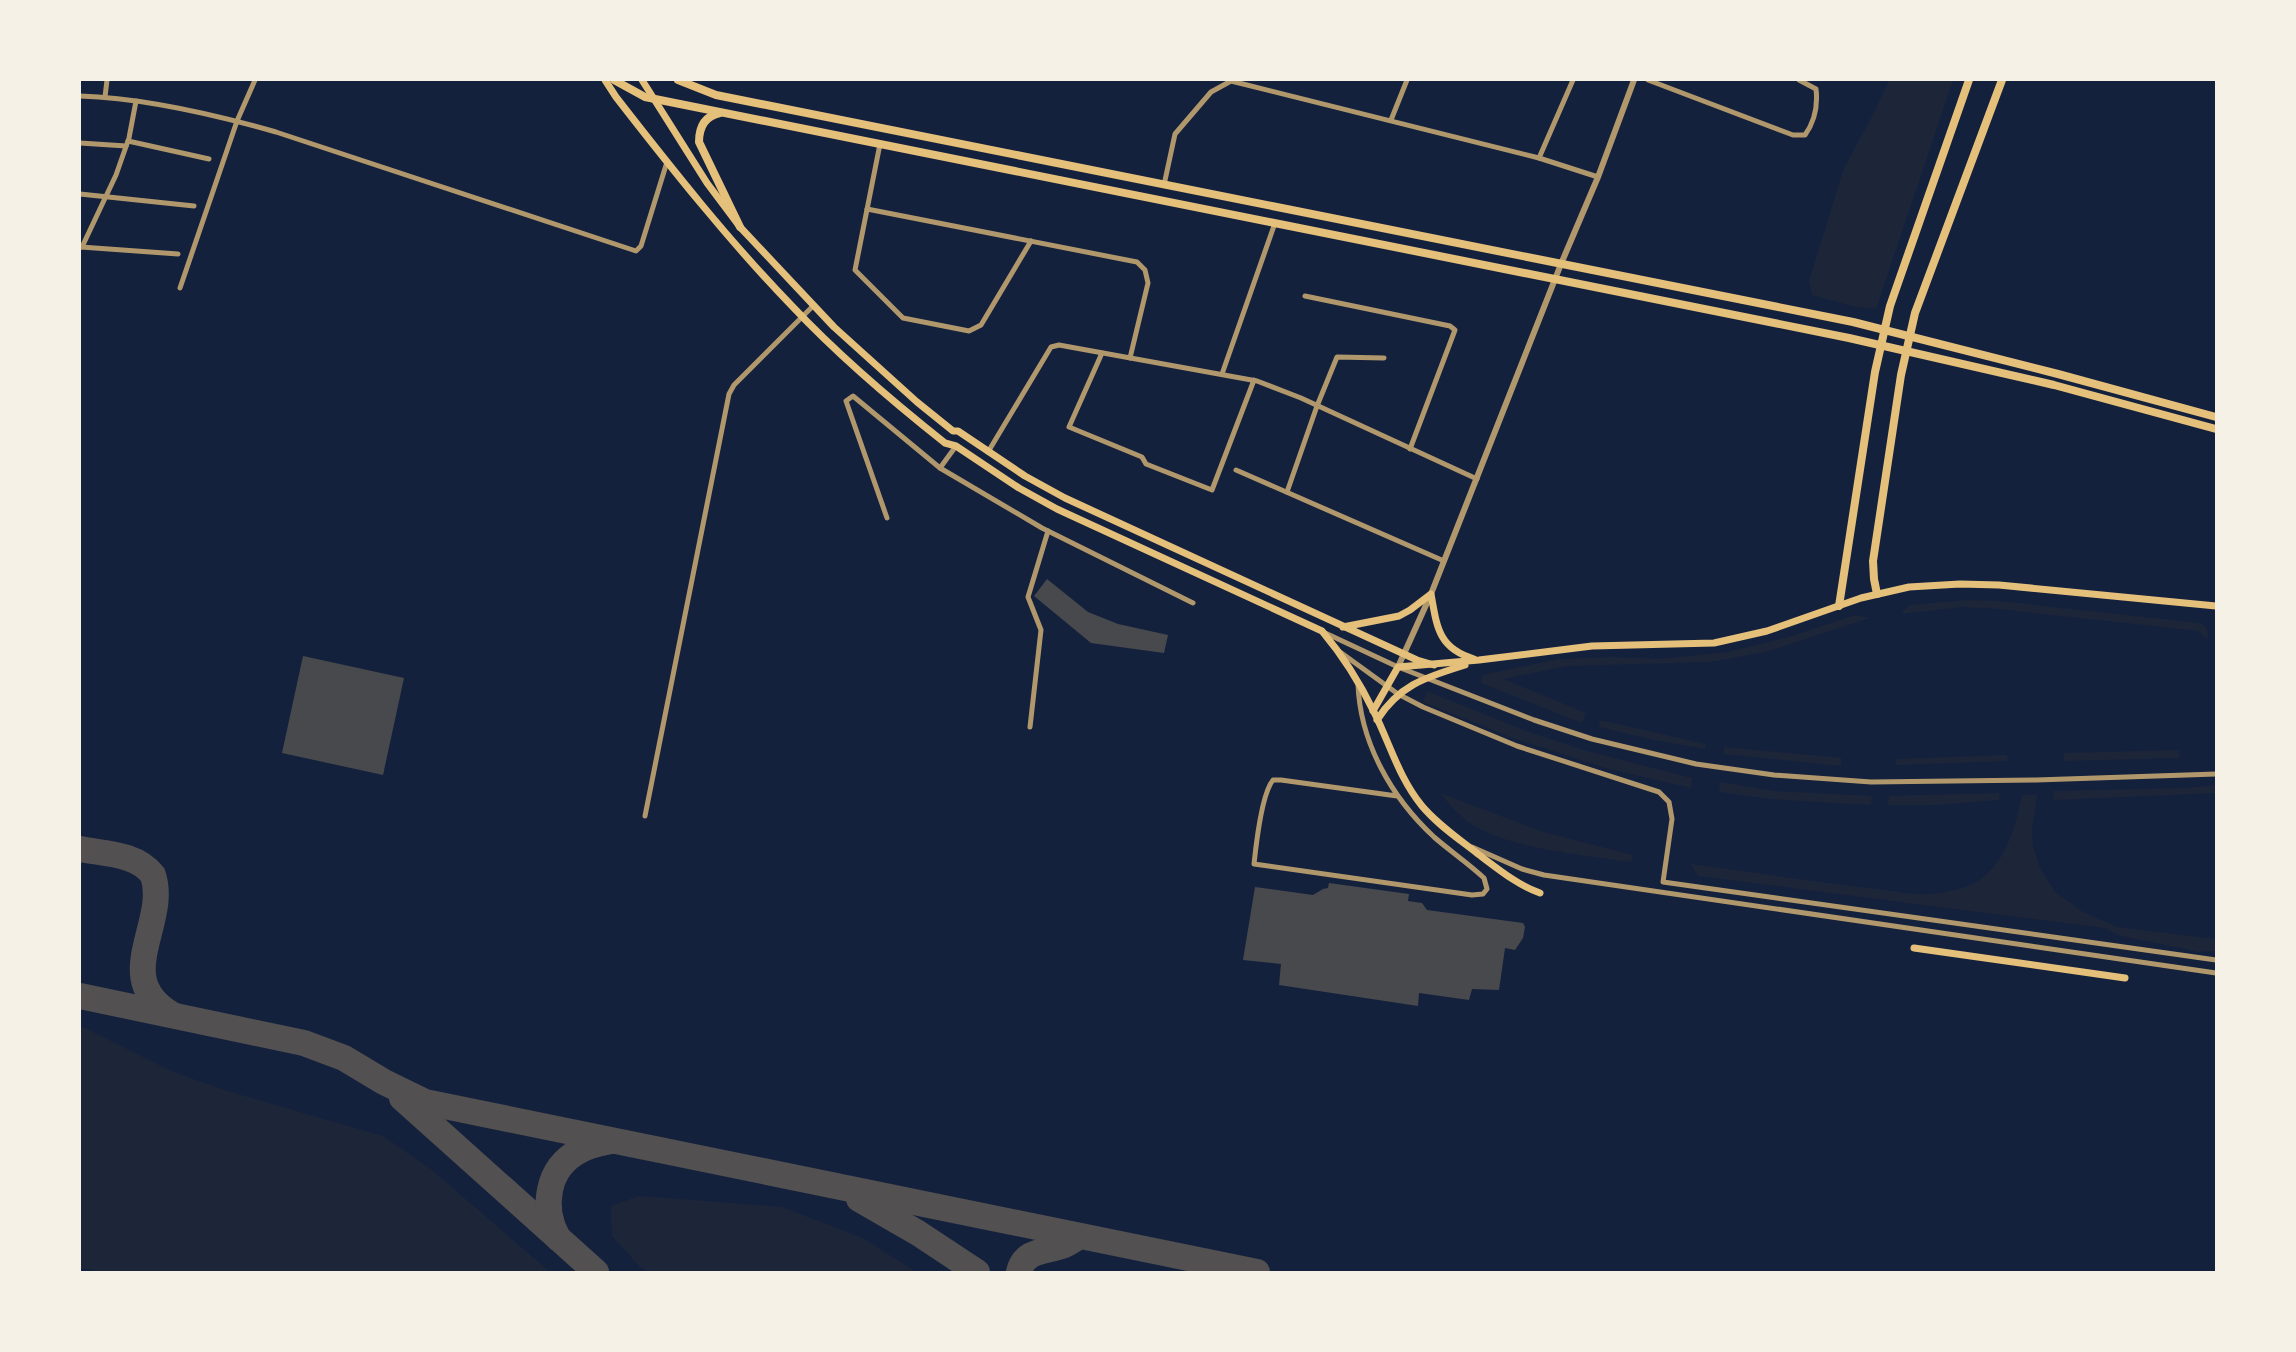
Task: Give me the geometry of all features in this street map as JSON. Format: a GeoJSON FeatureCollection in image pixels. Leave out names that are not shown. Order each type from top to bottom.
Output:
{"type":"FeatureCollection","features":[{"type":"Feature","properties":{"kind":"highway"},"geometry":{"type":"LineString","coordinates":[[614,80],[631,91],[654,99],[1881,345],[2054,385],[2217,429]]}},
{"type":"Feature","properties":{"kind":"highway"},"geometry":{"type":"LineString","coordinates":[[678,80],[692,82],[716,95],[1884,330],[2217,417]]}},
{"type":"Feature","properties":{"kind":"highway"},"geometry":{"type":"LineString","coordinates":[[1839,606],[1875,372],[1884,330],[1890,306],[1969,80]]}},
{"type":"Feature","properties":{"kind":"highway"},"geometry":{"type":"LineString","coordinates":[[1877,594],[1873,561],[1915,313],[2002,80]]}},
{"type":"Feature","properties":{"kind":"highway"},"geometry":{"type":"LineString","coordinates":[[724,113],[716,113],[705,121],[701,127],[699,142],[740,227]]}},
{"type":"Feature","properties":{"kind":"main road"},"geometry":{"type":"LineString","coordinates":[[605,80],[667,162],[759,272],[802,317],[905,412],[945,443],[956,447],[1019,488],[1065,513],[1322,632],[1339,651],[1374,711],[1398,769],[1423,807],[1463,842],[1510,877],[1540,893]]}},
{"type":"Feature","properties":{"kind":"main road"},"geometry":{"type":"LineString","coordinates":[[642,80],[707,183],[740,227],[813,306],[916,402],[953,431],[958,431],[1049,489],[1103,516],[1343,627],[1404,654],[1434,664]]}},
{"type":"Feature","properties":{"kind":"main road"},"geometry":{"type":"LineString","coordinates":[[1374,711],[1398,667],[1592,646],[1714,644],[1767,631],[1877,594],[1909,587],[1960,584],[1999,585],[2217,606]]}},
{"type":"Feature","properties":{"kind":"main road"},"geometry":{"type":"LineString","coordinates":[[1343,627],[1399,616],[1431,594],[1442,638],[1451,649],[1479,660]]}},
{"type":"Feature","properties":{"kind":"main road"},"geometry":{"type":"LineString","coordinates":[[1377,720],[1398,694],[1427,678],[1479,660]]}},
{"type":"Feature","properties":{"kind":"main road"},"geometry":{"type":"LineString","coordinates":[[1914,948],[2126,978]]}},
{"type":"Feature","properties":{"kind":"street"},"geometry":{"type":"LineString","coordinates":[[105,97],[107,80]]}},
{"type":"Feature","properties":{"kind":"street"},"geometry":{"type":"LineString","coordinates":[[180,288],[237,121],[255,80]]}},
{"type":"Feature","properties":{"kind":"street"},"geometry":{"type":"LineString","coordinates":[[1391,120],[1407,80]]}},
{"type":"Feature","properties":{"kind":"street"},"geometry":{"type":"LineString","coordinates":[[1539,158],[1573,80]]}},
{"type":"Feature","properties":{"kind":"street"},"geometry":{"type":"LineString","coordinates":[[1398,667],[1431,594],[1561,264],[1598,177],[1634,80]]}},
{"type":"Feature","properties":{"kind":"street"},"geometry":{"type":"LineString","coordinates":[[1648,80],[1793,135],[1805,135],[1812,126],[1817,98],[1816,89],[1798,80]]}},
{"type":"Feature","properties":{"kind":"street"},"geometry":{"type":"LineString","coordinates":[[1164,185],[1175,134],[1211,92],[1231,81],[1539,158],[1598,177]]}},
{"type":"Feature","properties":{"kind":"street"},"geometry":{"type":"LineString","coordinates":[[80,96],[136,101],[237,121],[636,251],[641,246],[667,162]]}},
{"type":"Feature","properties":{"kind":"street"},"geometry":{"type":"LineString","coordinates":[[136,101],[127,144],[106,196],[81,247],[178,254]]}},
{"type":"Feature","properties":{"kind":"street"},"geometry":{"type":"LineString","coordinates":[[80,143],[127,144],[209,159]]}},
{"type":"Feature","properties":{"kind":"street"},"geometry":{"type":"LineString","coordinates":[[879,144],[855,270],[903,318],[969,331],[981,325],[1031,241]]}},
{"type":"Feature","properties":{"kind":"street"},"geometry":{"type":"LineString","coordinates":[[80,194],[194,206]]}},
{"type":"Feature","properties":{"kind":"street"},"geometry":{"type":"LineString","coordinates":[[867,209],[1137,262],[1145,270],[1148,283],[1147,295],[1130,358]]}},
{"type":"Feature","properties":{"kind":"street"},"geometry":{"type":"LineString","coordinates":[[1222,374],[1275,223]]}},
{"type":"Feature","properties":{"kind":"street"},"geometry":{"type":"LineString","coordinates":[[1305,296],[1450,326],[1455,330],[1410,449]]}},
{"type":"Feature","properties":{"kind":"street"},"geometry":{"type":"LineString","coordinates":[[645,816],[729,394],[734,385],[813,306]]}},
{"type":"Feature","properties":{"kind":"street"},"geometry":{"type":"LineString","coordinates":[[988,452],[1052,347],[1059,345],[1254,380],[1477,479]]}},
{"type":"Feature","properties":{"kind":"street"},"geometry":{"type":"LineString","coordinates":[[1102,353],[1069,427],[1142,457],[1146,464],[1212,490],[1254,380]]}},
{"type":"Feature","properties":{"kind":"street"},"geometry":{"type":"LineString","coordinates":[[1287,492],[1337,357],[1384,358]]}},
{"type":"Feature","properties":{"kind":"street"},"geometry":{"type":"LineString","coordinates":[[887,518],[846,401],[853,396],[940,468],[1048,531],[1193,603]]}},
{"type":"Feature","properties":{"kind":"street"},"geometry":{"type":"LineString","coordinates":[[940,468],[956,447]]}},
{"type":"Feature","properties":{"kind":"street"},"geometry":{"type":"LineString","coordinates":[[1236,470],[1444,561]]}},
{"type":"Feature","properties":{"kind":"street"},"geometry":{"type":"LineString","coordinates":[[1030,727],[1041,630],[1028,597],[1048,531]]}},
{"type":"Feature","properties":{"kind":"street"},"geometry":{"type":"LineString","coordinates":[[1322,632],[1398,667],[1534,720],[1592,739],[1696,764],[1774,775],[1871,782],[2051,780],[2217,774]]}},
{"type":"Feature","properties":{"kind":"street"},"geometry":{"type":"LineString","coordinates":[[1339,651],[1398,694],[1423,707],[1517,746],[1659,792],[1670,802],[1672,819],[1663,882],[2217,960]]}},
{"type":"Feature","properties":{"kind":"street"},"geometry":{"type":"LineString","coordinates":[[1358,684],[1364,726],[1389,785],[1420,823],[1484,878],[1487,889],[1483,894],[1472,895],[1254,864],[1268,787],[1273,780],[1397,796]]}},
{"type":"Feature","properties":{"kind":"street"},"geometry":{"type":"LineString","coordinates":[[1463,842],[1522,869],[1544,875],[2217,973]]}},
{"type":"Feature","properties":{"kind":"shaded area"},"geometry":{"type":"Polygon","coordinates":[[[1889,80],[1953,80],[1876,309],[1852,306],[1812,295],[1809,281],[1844,168],[1889,80]]]}},
{"type":"Feature","properties":{"kind":"shaded area"},"geometry":{"type":"Polygon","coordinates":[[[1968,600],[1999,601],[2199,623],[2205,626],[2208,634],[2207,641],[2199,631],[1999,609],[1962,607],[1901,614],[1909,605],[1968,600]]]}},
{"type":"Feature","properties":{"kind":"shaded area"},"geometry":{"type":"Polygon","coordinates":[[[1855,615],[1869,618],[1766,652],[1710,662],[1567,666],[1503,679],[1586,713],[1582,723],[1481,683],[1482,675],[1559,659],[1612,657],[1659,659],[1728,652],[1789,637],[1855,615]]]}},
{"type":"Feature","properties":{"kind":"shaded area"},"geometry":{"type":"Polygon","coordinates":[[[1427,691],[1526,731],[1587,751],[1692,778],[1691,788],[1605,768],[1510,737],[1423,702],[1427,691]]]}},
{"type":"Feature","properties":{"kind":"shaded area"},"geometry":{"type":"Polygon","coordinates":[[[1600,720],[1706,744],[1705,749],[1599,727],[1600,720]]]}},
{"type":"Feature","properties":{"kind":"shaded area"},"geometry":{"type":"Polygon","coordinates":[[[1724,747],[1841,758],[1841,766],[1723,754],[1724,747]]]}},
{"type":"Feature","properties":{"kind":"shaded area"},"geometry":{"type":"Polygon","coordinates":[[[2179,750],[2179,758],[2064,761],[2064,753],[2179,750]]]}},
{"type":"Feature","properties":{"kind":"shaded area"},"geometry":{"type":"Polygon","coordinates":[[[2007,755],[2008,761],[1896,765],[1896,759],[2007,755]]]}},
{"type":"Feature","properties":{"kind":"shaded area"},"geometry":{"type":"Polygon","coordinates":[[[1720,782],[1775,791],[1872,796],[1871,805],[1771,799],[1719,792],[1720,782]]]}},
{"type":"Feature","properties":{"kind":"shaded area"},"geometry":{"type":"Polygon","coordinates":[[[2216,785],[2216,793],[2054,800],[2053,791],[2184,788],[2216,785]]]}},
{"type":"Feature","properties":{"kind":"shaded area"},"geometry":{"type":"Polygon","coordinates":[[[1440,793],[1543,832],[1633,855],[1631,862],[1566,853],[1496,836],[1477,828],[1462,817],[1440,793]]]}},
{"type":"Feature","properties":{"kind":"shaded area"},"geometry":{"type":"Polygon","coordinates":[[[2000,793],[1999,800],[1934,805],[1888,805],[1889,796],[2000,793]]]}},
{"type":"Feature","properties":{"kind":"shaded area"},"geometry":{"type":"Polygon","coordinates":[[[2022,795],[2037,795],[2032,829],[2033,846],[2040,868],[2055,892],[2083,912],[2117,927],[2216,939],[2216,951],[2199,952],[2117,935],[2105,928],[1698,876],[1691,864],[1906,893],[1948,892],[1968,886],[1980,879],[1999,860],[2016,821],[2022,795]]]}},
{"type":"Feature","properties":{"kind":"shaded area"},"geometry":{"type":"Polygon","coordinates":[[[80,1027],[171,1071],[224,1090],[383,1136],[432,1170],[550,1272],[103,1272],[80,1268],[80,1027]]]}},
{"type":"Feature","properties":{"kind":"shaded area"},"geometry":{"type":"Polygon","coordinates":[[[639,1196],[782,1207],[863,1238],[916,1272],[648,1272],[640,1267],[612,1236],[611,1206],[639,1196]]]}},
{"type":"Feature","properties":{"kind":"building"},"geometry":{"type":"Polygon","coordinates":[[[1047,579],[1088,612],[1118,624],[1168,635],[1164,653],[1091,643],[1034,596],[1047,579]]]}},
{"type":"Feature","properties":{"kind":"building"},"geometry":{"type":"Polygon","coordinates":[[[303,656],[404,678],[383,775],[282,753],[303,656]]]}},
{"type":"Feature","properties":{"kind":"building"},"geometry":{"type":"Polygon","coordinates":[[[1329,883],[1409,894],[1408,901],[1422,903],[1427,910],[1523,923],[1525,927],[1523,938],[1515,950],[1505,948],[1499,990],[1472,989],[1469,1000],[1419,993],[1418,1006],[1279,985],[1281,964],[1243,960],[1255,887],[1313,895],[1328,888],[1329,883]]]}},
{"type":"Feature","properties":{"kind":"taxiway"},"geometry":{"type":"LineString","coordinates":[[80,849],[129,858],[138,862],[153,875],[156,894],[145,950],[143,968],[145,985],[154,1001],[173,1015]]}},
{"type":"Feature","properties":{"kind":"taxiway"},"geometry":{"type":"LineString","coordinates":[[80,996],[304,1043],[344,1058],[384,1082],[425,1102],[1257,1272]]}},
{"type":"Feature","properties":{"kind":"taxiway"},"geometry":{"type":"LineString","coordinates":[[402,1098],[596,1272]]}},
{"type":"Feature","properties":{"kind":"taxiway"},"geometry":{"type":"LineString","coordinates":[[558,1238],[550,1214],[549,1201],[550,1189],[560,1167],[579,1151],[611,1141]]}},
{"type":"Feature","properties":{"kind":"taxiway"},"geometry":{"type":"LineString","coordinates":[[859,1199],[918,1233],[977,1272]]}},
{"type":"Feature","properties":{"kind":"taxiway"},"geometry":{"type":"LineString","coordinates":[[1019,1272],[1025,1260],[1030,1256],[1064,1245],[1080,1236]]}}]}
